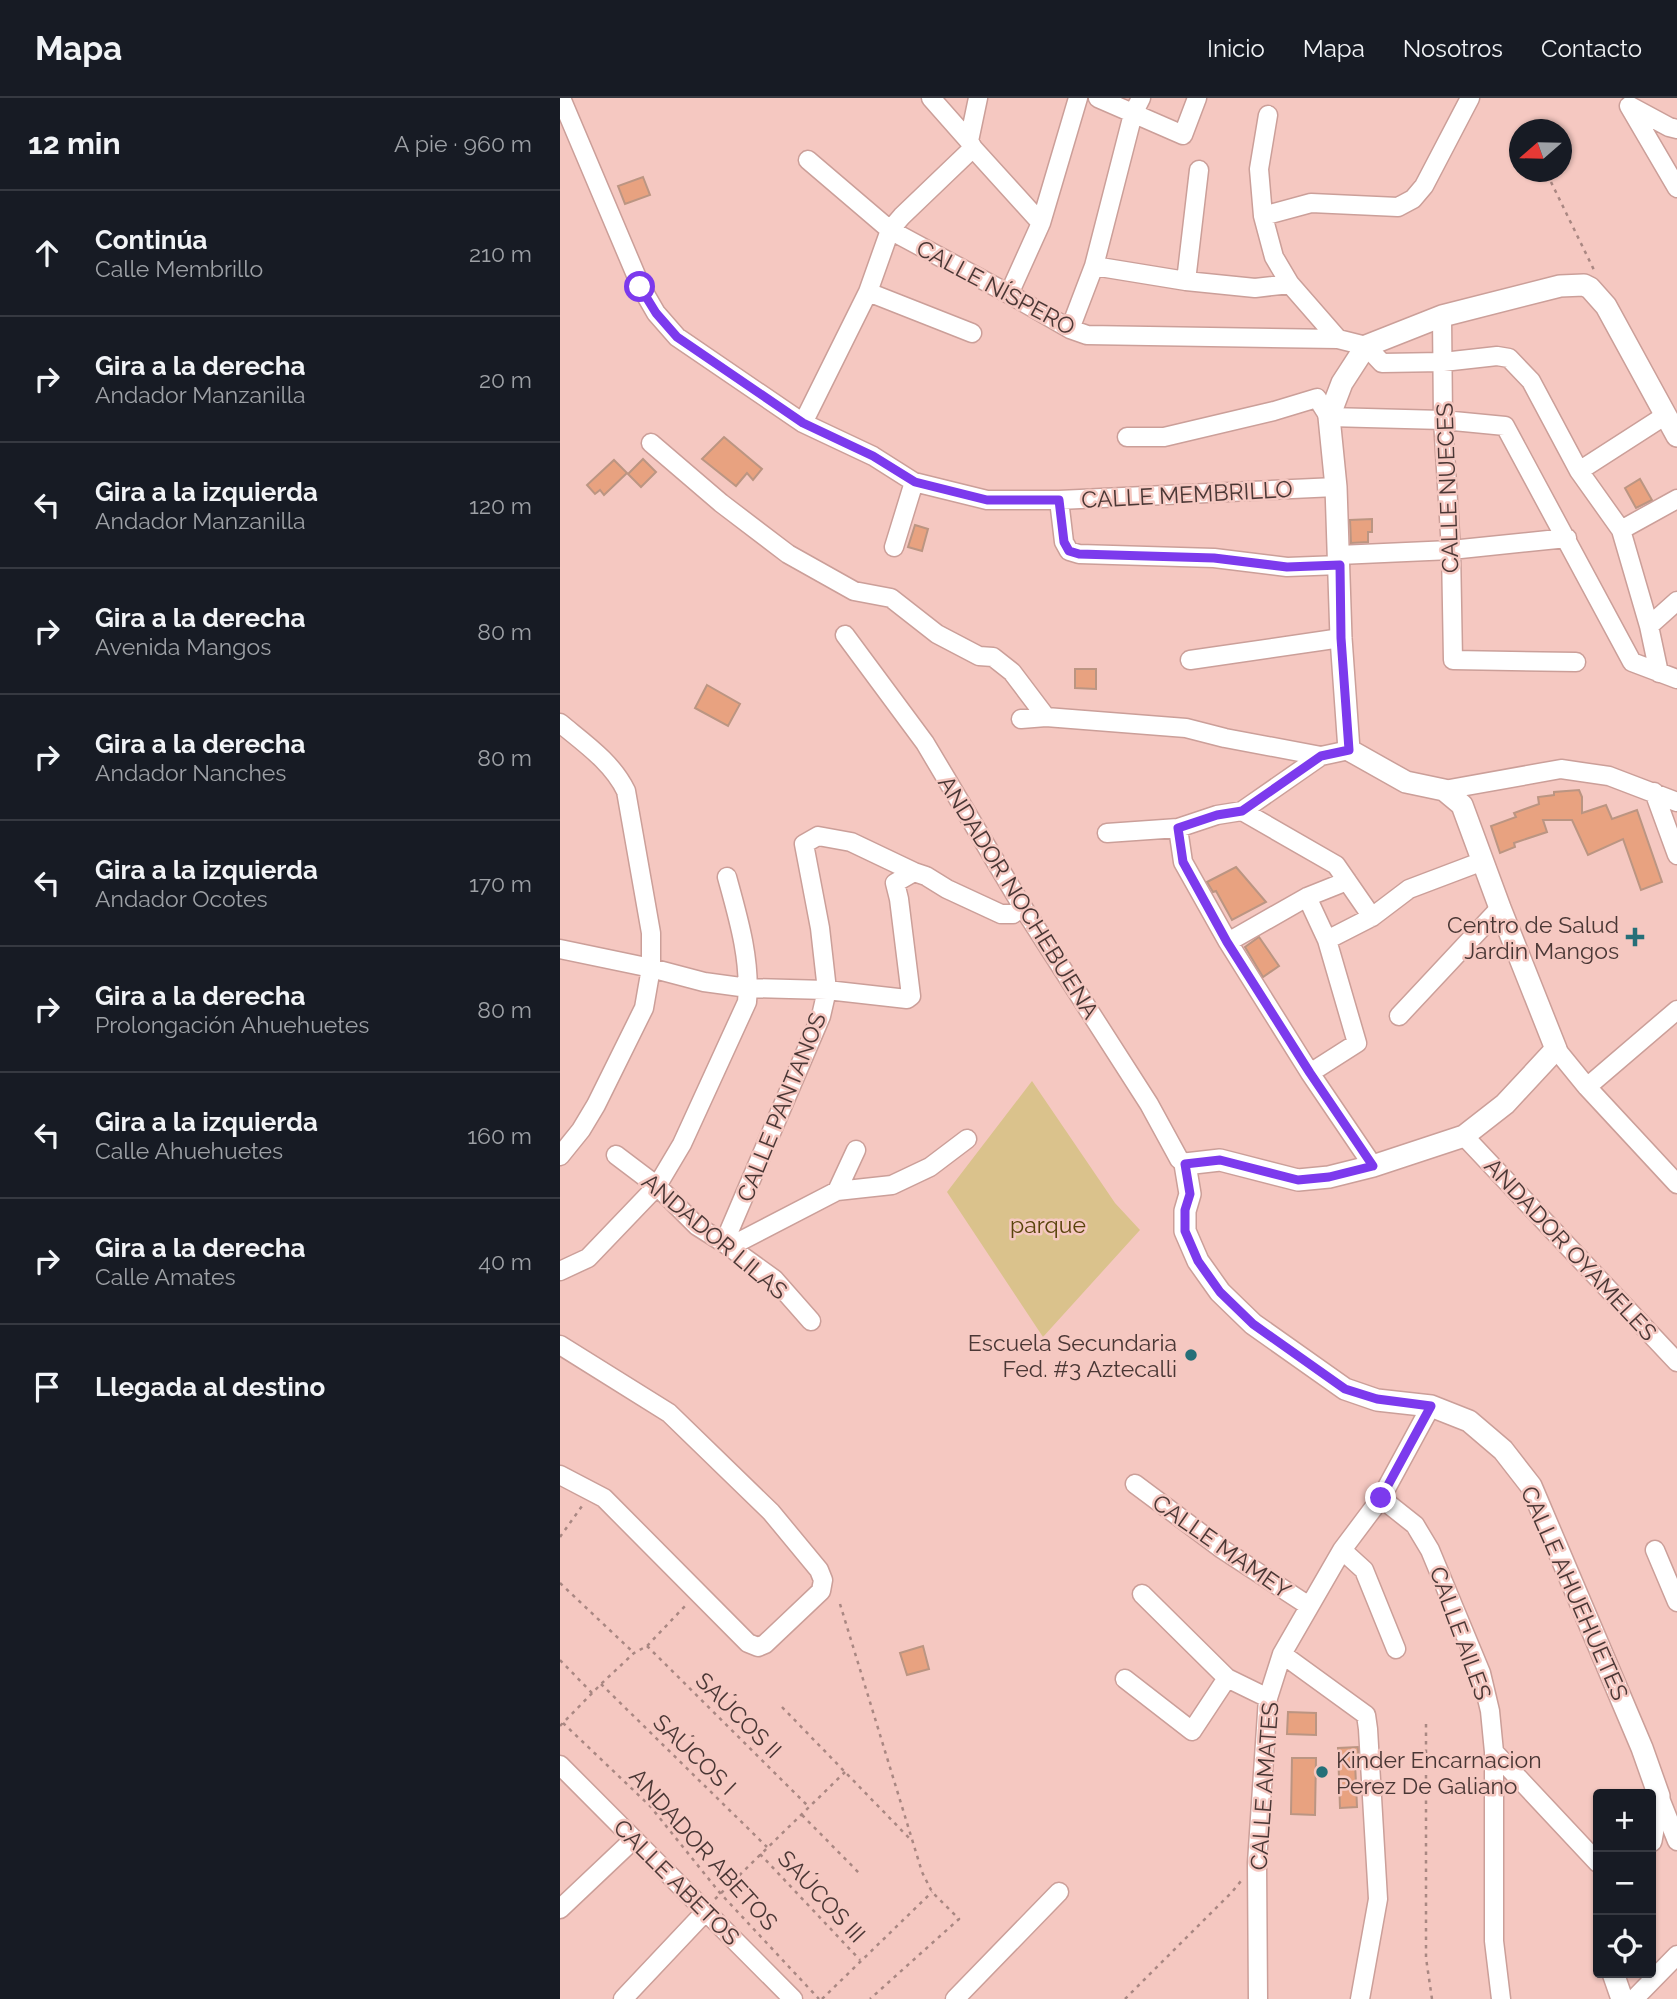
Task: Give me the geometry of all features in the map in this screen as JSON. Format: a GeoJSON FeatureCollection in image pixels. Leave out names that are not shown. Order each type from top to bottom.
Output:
{"type":"FeatureCollection","features":[{"type":"Feature","properties":{"kind":"main road"},"geometry":{"type":"LineString","coordinates":[[1185,1164],[1220,1160],[1298,1180],[1329,1177],[1373,1166],[1464,1136],[1505,1104],[1556,1049],[1462,805],[1444,790],[1406,782],[1349,750],[1341,638],[1336,487],[1329,417],[1342,383],[1366,346],[1442,316],[1560,286],[1584,285],[1606,306],[1677,436]]}},
{"type":"Feature","properties":{"kind":"main road","name":"CALLE AHUEHUETES"},"geometry":{"type":"LineString","coordinates":[[1185,1164],[1190,1194],[1185,1210],[1185,1231],[1198,1261],[1220,1292],[1253,1324],[1345,1389],[1377,1399],[1431,1406],[1469,1421],[1503,1450],[1531,1486],[1642,1748],[1659,1796],[1656,1813]]}},
{"type":"Feature","properties":{"kind":"main road"},"geometry":{"type":"LineString","coordinates":[[1615,1978],[1622,1999]]}},
{"type":"Feature","properties":{"kind":"street","name":"CALLE MEMBRILLO"},"geometry":{"type":"LineString","coordinates":[[561,98],[640,287],[656,313],[677,337],[803,423],[873,456],[915,482],[987,500],[1059,500],[1336,487]]}},
{"type":"Feature","properties":{"kind":"street"},"geometry":{"type":"LineString","coordinates":[[803,423],[869,292],[890,230],[971,144],[978,98]]}},
{"type":"Feature","properties":{"kind":"street"},"geometry":{"type":"LineString","coordinates":[[1009,294],[1041,223],[1077,98]]}},
{"type":"Feature","properties":{"kind":"street"},"geometry":{"type":"LineString","coordinates":[[1098,98],[1137,106],[1183,135],[1197,98]]}},
{"type":"Feature","properties":{"kind":"street"},"geometry":{"type":"LineString","coordinates":[[1263,216],[1311,203],[1398,208],[1413,200],[1424,186],[1470,98]]}},
{"type":"Feature","properties":{"kind":"street"},"geometry":{"type":"LineString","coordinates":[[932,99],[1041,223]]}},
{"type":"Feature","properties":{"kind":"street"},"geometry":{"type":"LineString","coordinates":[[1625,102],[1677,129]]}},
{"type":"Feature","properties":{"kind":"street"},"geometry":{"type":"LineString","coordinates":[[1625,102],[1677,188]]}},
{"type":"Feature","properties":{"kind":"street"},"geometry":{"type":"LineString","coordinates":[[1070,329],[1094,266],[1137,106]]}},
{"type":"Feature","properties":{"kind":"street"},"geometry":{"type":"LineString","coordinates":[[1268,115],[1259,169],[1263,216],[1274,257],[1290,284],[1338,339]]}},
{"type":"Feature","properties":{"kind":"street","name":"CALLE NÍSPERO"},"geometry":{"type":"LineString","coordinates":[[808,160],[890,230],[1070,329],[1087,335],[1338,339],[1366,346],[1382,363],[1443,362],[1497,356],[1509,358],[1531,381],[1579,471],[1621,530],[1649,626],[1659,673]]}},
{"type":"Feature","properties":{"kind":"street"},"geometry":{"type":"LineString","coordinates":[[1186,282],[1199,170]]}},
{"type":"Feature","properties":{"kind":"street"},"geometry":{"type":"LineString","coordinates":[[1094,266],[1186,282],[1255,288],[1290,284]]}},
{"type":"Feature","properties":{"kind":"street"},"geometry":{"type":"LineString","coordinates":[[869,292],[972,333]]}},
{"type":"Feature","properties":{"kind":"street","name":"CALLE NUECES"},"geometry":{"type":"LineString","coordinates":[[1442,316],[1443,420],[1451,550],[1453,660],[1576,662]]}},
{"type":"Feature","properties":{"kind":"street"},"geometry":{"type":"LineString","coordinates":[[1127,437],[1164,437],[1317,398],[1329,417],[1443,420],[1506,426],[1632,662],[1677,679]]}},
{"type":"Feature","properties":{"kind":"street"},"geometry":{"type":"LineString","coordinates":[[1579,471],[1666,415]]}},
{"type":"Feature","properties":{"kind":"street"},"geometry":{"type":"LineString","coordinates":[[651,443],[721,503],[788,554],[854,591],[891,598],[937,634],[979,656],[993,657],[1012,673],[1046,717]]}},
{"type":"Feature","properties":{"kind":"street"},"geometry":{"type":"LineString","coordinates":[[894,547],[915,482]]}},
{"type":"Feature","properties":{"kind":"street"},"geometry":{"type":"LineString","coordinates":[[1621,530],[1677,499]]}},
{"type":"Feature","properties":{"kind":"street"},"geometry":{"type":"LineString","coordinates":[[1059,500],[1064,542],[1069,551],[1079,554],[1214,558],[1287,567],[1567,538]]}},
{"type":"Feature","properties":{"kind":"street"},"geometry":{"type":"LineString","coordinates":[[1649,626],[1677,601]]}},
{"type":"Feature","properties":{"kind":"street","name":"ANDADOR NOCHEBUENA"},"geometry":{"type":"LineString","coordinates":[[845,635],[925,743],[1022,906],[1149,1104],[1179,1159],[1185,1164]]}},
{"type":"Feature","properties":{"kind":"street"},"geometry":{"type":"LineString","coordinates":[[1189,660],[1341,638]]}},
{"type":"Feature","properties":{"kind":"street"},"geometry":{"type":"LineString","coordinates":[[1021,719],[1046,717],[1186,728],[1321,756],[1349,750]]}},
{"type":"Feature","properties":{"kind":"street"},"geometry":{"type":"LineString","coordinates":[[560,723],[606,763],[619,777],[626,790],[651,933],[652,968],[644,1008],[596,1105],[581,1130],[560,1156]]}},
{"type":"Feature","properties":{"kind":"street"},"geometry":{"type":"LineString","coordinates":[[1107,833],[1178,828],[1217,815],[1242,811],[1321,756]]}},
{"type":"Feature","properties":{"kind":"street"},"geometry":{"type":"LineString","coordinates":[[1444,790],[1561,769],[1609,776],[1677,802]]}},
{"type":"Feature","properties":{"kind":"street"},"geometry":{"type":"LineString","coordinates":[[1654,792],[1677,855]]}},
{"type":"Feature","properties":{"kind":"street"},"geometry":{"type":"LineString","coordinates":[[1242,811],[1336,865],[1372,917]]}},
{"type":"Feature","properties":{"kind":"street"},"geometry":{"type":"LineString","coordinates":[[1178,828],[1183,862],[1227,942],[1373,1166]]}},
{"type":"Feature","properties":{"kind":"street","name":"CALLE PANTANOS"},"geometry":{"type":"LineString","coordinates":[[726,1245],[821,1016],[827,990],[820,928],[804,844],[818,836],[851,842],[914,872]]}},
{"type":"Feature","properties":{"kind":"street"},"geometry":{"type":"LineString","coordinates":[[1327,940],[1372,917],[1409,889],[1483,862]]}},
{"type":"Feature","properties":{"kind":"street"},"geometry":{"type":"LineString","coordinates":[[560,949],[704,982],[748,988],[827,990],[907,999],[911,996],[895,883],[914,872],[1000,914],[1013,914],[1022,906]]}},
{"type":"Feature","properties":{"kind":"street"},"geometry":{"type":"LineString","coordinates":[[560,1271],[588,1258],[657,1185],[682,1144],[747,1002],[742,930],[727,877]]}},
{"type":"Feature","properties":{"kind":"street"},"geometry":{"type":"LineString","coordinates":[[1227,942],[1307,897],[1347,881]]}},
{"type":"Feature","properties":{"kind":"street"},"geometry":{"type":"LineString","coordinates":[[1307,897],[1327,940],[1357,1043],[1310,1073]]}},
{"type":"Feature","properties":{"kind":"street"},"geometry":{"type":"LineString","coordinates":[[1399,1016],[1500,908]]}},
{"type":"Feature","properties":{"kind":"street"},"geometry":{"type":"LineString","coordinates":[[1587,1087],[1675,1017]]}},
{"type":"Feature","properties":{"kind":"street"},"geometry":{"type":"LineString","coordinates":[[1556,1049],[1587,1087],[1677,1184]]}},
{"type":"Feature","properties":{"kind":"street","name":"ANDADOR OYAMELES"},"geometry":{"type":"LineString","coordinates":[[1464,1136],[1677,1362]]}},
{"type":"Feature","properties":{"kind":"street"},"geometry":{"type":"LineString","coordinates":[[726,1245],[837,1191],[892,1185],[930,1167],[967,1139]]}},
{"type":"Feature","properties":{"kind":"street"},"geometry":{"type":"LineString","coordinates":[[837,1191],[856,1150]]}},
{"type":"Feature","properties":{"kind":"street","name":"ANDADOR LILAS"},"geometry":{"type":"LineString","coordinates":[[616,1155],[657,1185],[697,1226],[774,1279],[811,1321]]}},
{"type":"Feature","properties":{"kind":"street"},"geometry":{"type":"LineString","coordinates":[[560,1345],[669,1413],[771,1512],[820,1570],[823,1580],[821,1591],[765,1644],[758,1647],[748,1643],[604,1498],[560,1475]]}},
{"type":"Feature","properties":{"kind":"street","name":"CALLE AMATES"},"geometry":{"type":"LineString","coordinates":[[1258,1999],[1257,1863],[1268,1698],[1282,1654],[1342,1550],[1381,1498],[1431,1406]]}},
{"type":"Feature","properties":{"kind":"street","name":"CALLE MAMEY"},"geometry":{"type":"LineString","coordinates":[[1135,1484],[1222,1549],[1309,1606]]}},
{"type":"Feature","properties":{"kind":"street","name":"CALLE AILES"},"geometry":{"type":"LineString","coordinates":[[1381,1498],[1415,1525],[1430,1550],[1481,1673],[1490,1711],[1494,1752],[1494,1941],[1501,1999]]}},
{"type":"Feature","properties":{"kind":"street"},"geometry":{"type":"LineString","coordinates":[[1342,1550],[1364,1570],[1396,1648]]}},
{"type":"Feature","properties":{"kind":"street"},"geometry":{"type":"LineString","coordinates":[[1655,1550],[1677,1602]]}},
{"type":"Feature","properties":{"kind":"street"},"geometry":{"type":"LineString","coordinates":[[1142,1594],[1227,1678],[1268,1698]]}},
{"type":"Feature","properties":{"kind":"street"},"geometry":{"type":"LineString","coordinates":[[1282,1654],[1366,1715],[1378,1899],[1360,1999]]}},
{"type":"Feature","properties":{"kind":"street"},"geometry":{"type":"LineString","coordinates":[[1125,1679],[1192,1731],[1227,1678]]}},
{"type":"Feature","properties":{"kind":"street"},"geometry":{"type":"LineString","coordinates":[[1494,1752],[1593,1858]]}},
{"type":"Feature","properties":{"kind":"street","name":"CALLE ABETOS"},"geometry":{"type":"LineString","coordinates":[[560,1765],[793,1999]]}},
{"type":"Feature","properties":{"kind":"street"},"geometry":{"type":"LineString","coordinates":[[1659,1796],[1677,1841]]}},
{"type":"Feature","properties":{"kind":"street"},"geometry":{"type":"LineString","coordinates":[[560,1909],[634,1839]]}},
{"type":"Feature","properties":{"kind":"street"},"geometry":{"type":"LineString","coordinates":[[955,1999],[1059,1892]]}},
{"type":"Feature","properties":{"kind":"street"},"geometry":{"type":"LineString","coordinates":[[623,1999],[706,1911]]}},
{"type":"Feature","properties":{"kind":"street"},"geometry":{"type":"LineString","coordinates":[[1634,1999],[1677,1955]]}},
{"type":"Feature","properties":{"kind":"path"},"geometry":{"type":"LineString","coordinates":[[1551,182],[1600,281],[1590,288]]}},
{"type":"Feature","properties":{"kind":"path"},"geometry":{"type":"LineString","coordinates":[[560,1537],[592,1492]]}},
{"type":"Feature","properties":{"kind":"path"},"geometry":{"type":"LineString","coordinates":[[560,1583],[635,1653]]}},
{"type":"Feature","properties":{"kind":"path"},"geometry":{"type":"LineString","coordinates":[[561,1724],[635,1653],[647,1646],[697,1594]]}},
{"type":"Feature","properties":{"kind":"path"},"geometry":{"type":"LineString","coordinates":[[839,1604],[922,1872],[932,1892],[959,1919],[870,1999]]}},
{"type":"Feature","properties":{"kind":"path","name":"SAÚCOS II"},"geometry":{"type":"LineString","coordinates":[[647,1646],[809,1807]]}},
{"type":"Feature","properties":{"kind":"path"},"geometry":{"type":"LineString","coordinates":[[560,1660],[592,1693]]}},
{"type":"Feature","properties":{"kind":"path","name":"SAÚCOS I"},"geometry":{"type":"LineString","coordinates":[[601,1684],[768,1847]]}},
{"type":"Feature","properties":{"kind":"path"},"geometry":{"type":"LineString","coordinates":[[782,1707],[914,1842]]}},
{"type":"Feature","properties":{"kind":"path","name":"ANDADOR ABETOS"},"geometry":{"type":"LineString","coordinates":[[561,1724],[650,1806],[720,1893],[821,1999]]}},
{"type":"Feature","properties":{"kind":"path"},"geometry":{"type":"LineString","coordinates":[[1426,1724],[1426,1958],[1432,1999]]}},
{"type":"Feature","properties":{"kind":"path"},"geometry":{"type":"LineString","coordinates":[[706,1911],[720,1893],[845,1772]]}},
{"type":"Feature","properties":{"kind":"path"},"geometry":{"type":"LineString","coordinates":[[802,1815],[860,1874]]}},
{"type":"Feature","properties":{"kind":"path","name":"SAÚCOS III"},"geometry":{"type":"LineString","coordinates":[[760,1854],[860,1960]]}},
{"type":"Feature","properties":{"kind":"path"},"geometry":{"type":"LineString","coordinates":[[1125,1999],[1232,1892],[1257,1863]]}},
{"type":"Feature","properties":{"kind":"path"},"geometry":{"type":"LineString","coordinates":[[821,1999],[932,1892]]}},
{"type":"Feature","properties":{"kind":"green space","name":"parque"},"geometry":{"type":"Polygon","coordinates":[[[1032,1081],[1115,1203],[1140,1230],[1043,1337],[947,1192],[1032,1081]]]}},
{"type":"Feature","properties":{"kind":"building"},"geometry":{"type":"Polygon","coordinates":[[[643,177],[650,195],[625,204],[618,186],[643,177]]]}},
{"type":"Feature","properties":{"kind":"building"},"geometry":{"type":"Polygon","coordinates":[[[724,437],[762,469],[753,480],[747,473],[736,486],[702,459],[724,437]]]}},
{"type":"Feature","properties":{"kind":"building"},"geometry":{"type":"Polygon","coordinates":[[[643,459],[656,472],[641,487],[628,474],[643,459]]]}},
{"type":"Feature","properties":{"kind":"building"},"geometry":{"type":"Polygon","coordinates":[[[614,460],[627,473],[604,495],[600,490],[595,494],[587,485],[614,460]]]}},
{"type":"Feature","properties":{"kind":"building"},"geometry":{"type":"Polygon","coordinates":[[[1640,479],[1652,500],[1636,508],[1625,488],[1640,479]]]}},
{"type":"Feature","properties":{"kind":"building"},"geometry":{"type":"Polygon","coordinates":[[[1372,519],[1372,532],[1368,532],[1368,542],[1351,543],[1350,520],[1372,519]]]}},
{"type":"Feature","properties":{"kind":"building"},"geometry":{"type":"Polygon","coordinates":[[[915,525],[928,529],[922,551],[908,547],[915,525]]]}},
{"type":"Feature","properties":{"kind":"building"},"geometry":{"type":"Polygon","coordinates":[[[1075,669],[1096,669],[1096,689],[1075,688],[1075,669]]]}},
{"type":"Feature","properties":{"kind":"building"},"geometry":{"type":"Polygon","coordinates":[[[707,685],[740,704],[728,726],[695,708],[707,685]]]}},
{"type":"Feature","properties":{"kind":"building"},"geometry":{"type":"Polygon","coordinates":[[[1579,790],[1582,813],[1606,805],[1612,819],[1637,810],[1662,882],[1641,890],[1623,839],[1588,855],[1572,820],[1543,820],[1547,832],[1514,843],[1515,847],[1500,853],[1491,826],[1516,817],[1514,813],[1539,804],[1538,797],[1554,795],[1554,792],[1579,790]]]}},
{"type":"Feature","properties":{"kind":"building"},"geometry":{"type":"Polygon","coordinates":[[[1236,867],[1266,902],[1232,920],[1216,891],[1213,892],[1207,882],[1236,867]]]}},
{"type":"Feature","properties":{"kind":"building"},"geometry":{"type":"Polygon","coordinates":[[[1259,937],[1279,966],[1263,977],[1245,947],[1259,937]]]}},
{"type":"Feature","properties":{"kind":"building"},"geometry":{"type":"Polygon","coordinates":[[[923,1646],[929,1669],[907,1675],[900,1653],[923,1646]]]}},
{"type":"Feature","properties":{"kind":"building"},"geometry":{"type":"Polygon","coordinates":[[[1288,1712],[1316,1713],[1316,1735],[1287,1734],[1288,1712]]]}},
{"type":"Feature","properties":{"kind":"building"},"geometry":{"type":"Polygon","coordinates":[[[1358,1747],[1359,1762],[1355,1762],[1357,1807],[1340,1808],[1338,1748],[1358,1747]]]}},
{"type":"Feature","properties":{"kind":"building"},"geometry":{"type":"Polygon","coordinates":[[[1292,1758],[1316,1758],[1315,1815],[1291,1814],[1292,1758]]]}},
{"type":"Feature","properties":{"kind":"place","name":"Centro de Salud Jardin Mangos"},"geometry":{"type":"Point","coordinates":[1635,937]}},
{"type":"Feature","properties":{"kind":"place","name":"Escuela Secundaria Fed. #3 Aztecalli"},"geometry":{"type":"Point","coordinates":[1191,1355]}},
{"type":"Feature","properties":{"kind":"place","name":"Kinder Encarnacion Perez De Galiano"},"geometry":{"type":"Point","coordinates":[1322,1772]}},
{"type":"Feature","properties":{"kind":"route"},"geometry":{"type":"LineString","coordinates":[[640,287],[656,313],[677,337],[803,423],[873,456],[915,482],[987,500],[1059,500],[1064,542],[1069,551],[1079,554],[1214,558],[1287,567],[1340,565],[1341,638],[1349,750],[1321,756],[1242,811],[1217,815],[1178,828],[1183,862],[1227,942],[1373,1166],[1329,1177],[1298,1180],[1220,1160],[1185,1164],[1190,1194],[1185,1210],[1185,1231],[1198,1261],[1220,1292],[1253,1324],[1345,1389],[1377,1399],[1431,1406],[1381,1498]]}}]}
